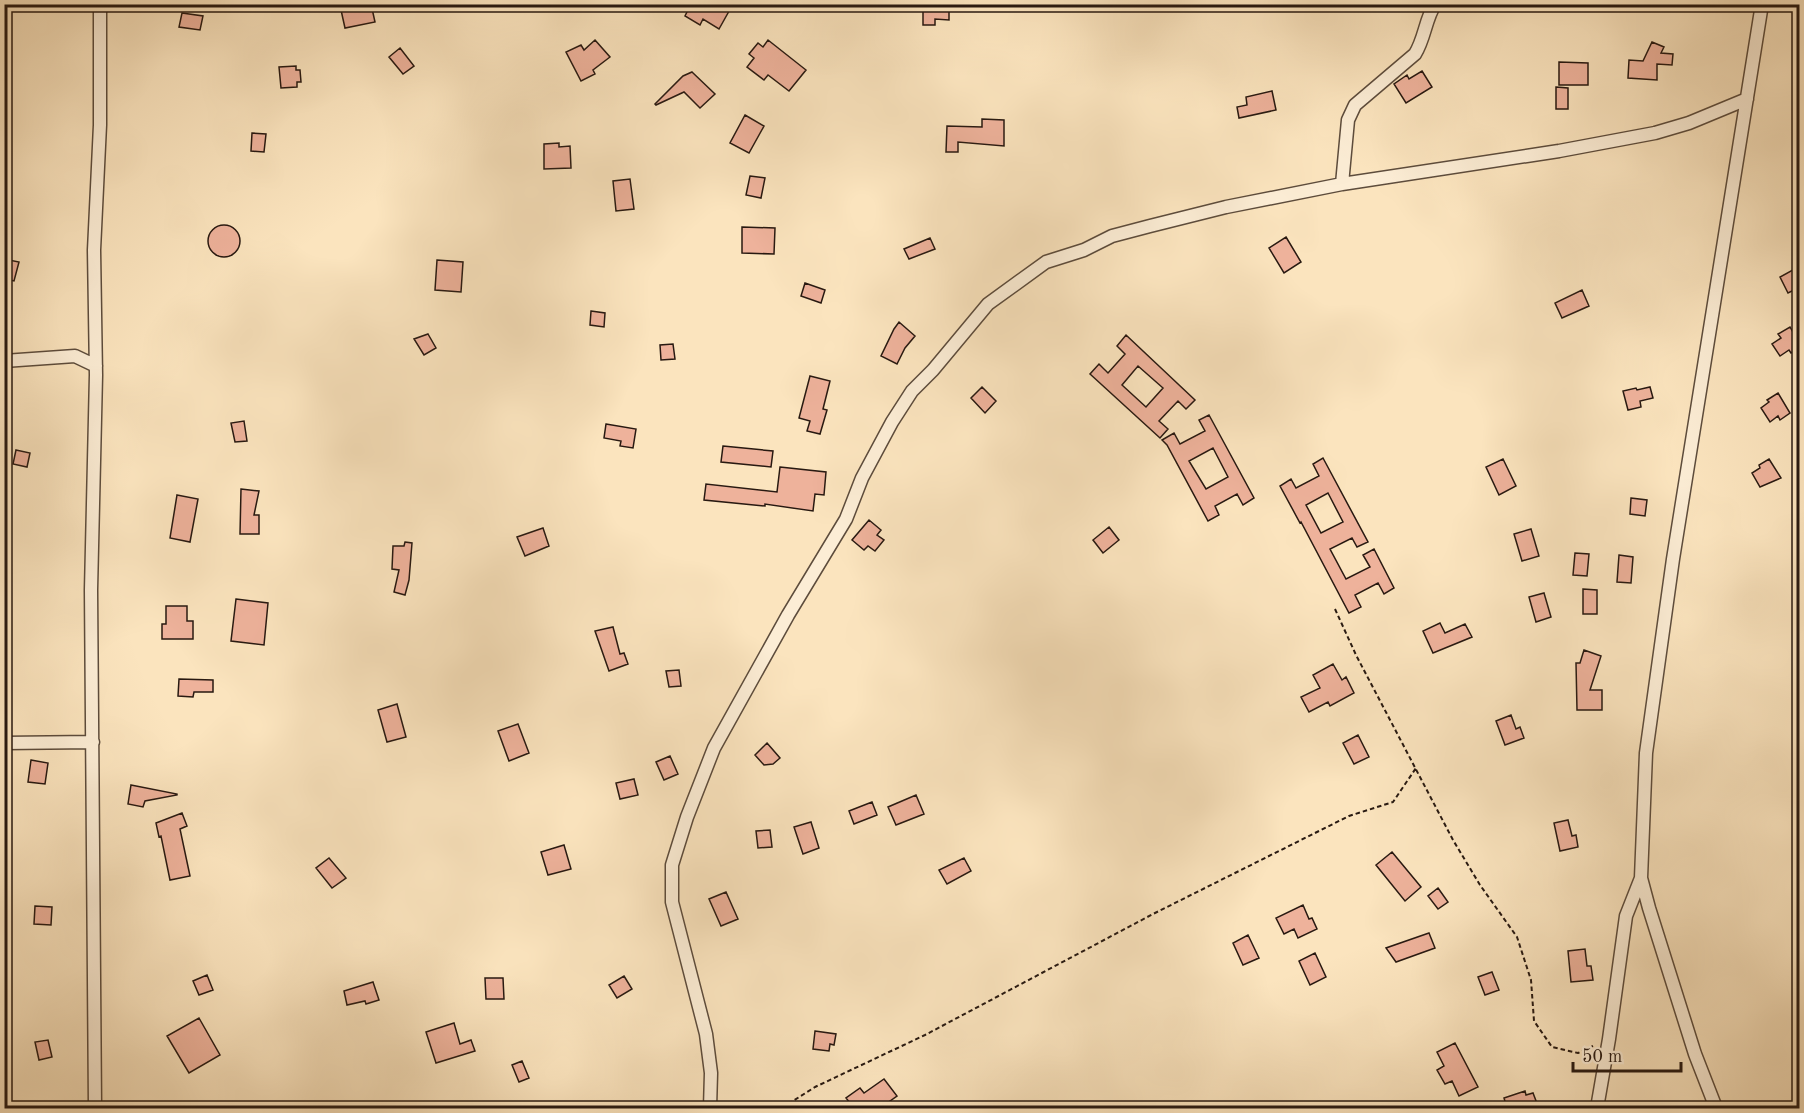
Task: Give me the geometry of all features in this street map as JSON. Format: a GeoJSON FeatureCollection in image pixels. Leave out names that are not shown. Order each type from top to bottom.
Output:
{"type":"FeatureCollection","features":[{"type":"Feature","properties":{"kind":"street"},"geometry":{"type":"LineString","coordinates":[[95,1108],[91,590],[96,366],[94,250],[100,124],[100,4]]}},
{"type":"Feature","properties":{"kind":"street"},"geometry":{"type":"LineString","coordinates":[[1342,184],[1348,120],[1355,105],[1415,54],[1421,44],[1435,4]]}},
{"type":"Feature","properties":{"kind":"street"},"geometry":{"type":"LineString","coordinates":[[1716,1108],[1695,1054],[1641,878],[1646,753],[1656,672],[1761,4]]}},
{"type":"Feature","properties":{"kind":"street"},"geometry":{"type":"LineString","coordinates":[[710,1108],[711,1073],[706,1034],[672,902],[672,865],[687,817],[714,748],[788,615],[846,519],[862,478],[892,422],[912,391],[933,370],[988,304],[1046,262],[1084,250],[1112,236],[1226,207],[1342,184],[1559,152],[1644,135],[1689,123],[1747,99]]}},
{"type":"Feature","properties":{"kind":"street"},"geometry":{"type":"LineString","coordinates":[[4,362],[75,356],[96,366]]}},
{"type":"Feature","properties":{"kind":"street"},"geometry":{"type":"LineString","coordinates":[[4,743],[93,741]]}},
{"type":"Feature","properties":{"kind":"street"},"geometry":{"type":"LineString","coordinates":[[1597,1108],[1610,1039],[1626,916],[1641,878]]}},
{"type":"Feature","properties":{"kind":"path"},"geometry":{"type":"LineString","coordinates":[[1335,609],[1356,655],[1479,885],[1517,937],[1532,980],[1534,1021],[1551,1047],[1578,1053],[1610,1039]]}},
{"type":"Feature","properties":{"kind":"path"},"geometry":{"type":"LineString","coordinates":[[782,1108],[815,1087],[925,1035],[1153,914],[1349,816],[1393,802],[1416,768]]}},
{"type":"Feature","properties":{"kind":"building"},"geometry":{"type":"Polygon","coordinates":[[[371,4],[375,22],[345,28],[341,10],[371,4]]]}},
{"type":"Feature","properties":{"kind":"building"},"geometry":{"type":"Polygon","coordinates":[[[691,4],[733,4],[719,29],[703,19],[700,25],[685,16],[691,4]]]}},
{"type":"Feature","properties":{"kind":"building"},"geometry":{"type":"Polygon","coordinates":[[[923,4],[949,4],[949,20],[935,19],[935,25],[923,25],[923,4]]]}},
{"type":"Feature","properties":{"kind":"building"},"geometry":{"type":"Polygon","coordinates":[[[182,13],[203,16],[200,30],[179,27],[182,13]]]}},
{"type":"Feature","properties":{"kind":"building"},"geometry":{"type":"Polygon","coordinates":[[[595,40],[610,57],[593,70],[595,74],[581,81],[566,52],[581,45],[584,50],[595,40]]]}},
{"type":"Feature","properties":{"kind":"building"},"geometry":{"type":"Polygon","coordinates":[[[768,40],[806,70],[789,91],[768,75],[764,80],[747,67],[754,58],[749,54],[758,43],[763,47],[768,40]]]}},
{"type":"Feature","properties":{"kind":"building"},"geometry":{"type":"Polygon","coordinates":[[[1652,42],[1664,47],[1661,53],[1673,54],[1672,65],[1657,64],[1657,80],[1628,78],[1629,60],[1643,61],[1652,42]]]}},
{"type":"Feature","properties":{"kind":"building"},"geometry":{"type":"Polygon","coordinates":[[[400,48],[414,66],[403,74],[389,57],[400,48]]]}},
{"type":"Feature","properties":{"kind":"building"},"geometry":{"type":"Polygon","coordinates":[[[1559,62],[1588,63],[1588,85],[1559,85],[1559,62]]]}},
{"type":"Feature","properties":{"kind":"building"},"geometry":{"type":"Polygon","coordinates":[[[296,66],[296,70],[300,70],[301,82],[297,82],[297,87],[281,88],[279,67],[296,66]]]}},
{"type":"Feature","properties":{"kind":"building"},"geometry":{"type":"Polygon","coordinates":[[[1422,71],[1432,87],[1406,103],[1394,84],[1407,75],[1409,79],[1422,71]]]}},
{"type":"Feature","properties":{"kind":"building"},"geometry":{"type":"Polygon","coordinates":[[[692,72],[715,94],[700,108],[684,92],[655,104],[683,76],[692,72]]]}},
{"type":"Feature","properties":{"kind":"building"},"geometry":{"type":"Polygon","coordinates":[[[1556,87],[1568,88],[1568,109],[1556,109],[1556,87]]]}},
{"type":"Feature","properties":{"kind":"building"},"geometry":{"type":"Polygon","coordinates":[[[1272,91],[1276,110],[1239,118],[1237,107],[1247,105],[1246,97],[1272,91]]]}},
{"type":"Feature","properties":{"kind":"building"},"geometry":{"type":"Polygon","coordinates":[[[745,115],[764,126],[749,153],[730,143],[745,115]]]}},
{"type":"Feature","properties":{"kind":"building"},"geometry":{"type":"Polygon","coordinates":[[[982,119],[1004,120],[1004,146],[958,142],[958,152],[946,152],[947,126],[982,127],[982,119]]]}},
{"type":"Feature","properties":{"kind":"building"},"geometry":{"type":"Polygon","coordinates":[[[252,133],[266,134],[264,152],[251,151],[252,133]]]}},
{"type":"Feature","properties":{"kind":"building"},"geometry":{"type":"Polygon","coordinates":[[[559,143],[559,147],[570,146],[571,168],[544,169],[544,144],[559,143]]]}},
{"type":"Feature","properties":{"kind":"building"},"geometry":{"type":"Polygon","coordinates":[[[750,176],[765,178],[761,198],[746,195],[750,176]]]}},
{"type":"Feature","properties":{"kind":"building"},"geometry":{"type":"Polygon","coordinates":[[[630,179],[634,209],[616,211],[613,181],[630,179]]]}},
{"type":"Feature","properties":{"kind":"building"},"geometry":{"type":"Polygon","coordinates":[[[224,225],[235,230],[240,241],[235,252],[224,257],[213,252],[208,241],[213,230],[224,225]]]}},
{"type":"Feature","properties":{"kind":"building"},"geometry":{"type":"Polygon","coordinates":[[[742,227],[775,228],[774,254],[742,253],[742,227]]]}},
{"type":"Feature","properties":{"kind":"building"},"geometry":{"type":"Polygon","coordinates":[[[1286,237],[1301,262],[1284,273],[1269,248],[1286,237]]]}},
{"type":"Feature","properties":{"kind":"building"},"geometry":{"type":"Polygon","coordinates":[[[930,238],[935,249],[909,259],[904,249],[930,238]]]}},
{"type":"Feature","properties":{"kind":"building"},"geometry":{"type":"Polygon","coordinates":[[[4,259],[19,262],[14,281],[4,279],[4,259]]]}},
{"type":"Feature","properties":{"kind":"building"},"geometry":{"type":"Polygon","coordinates":[[[437,260],[463,262],[461,292],[435,290],[437,260]]]}},
{"type":"Feature","properties":{"kind":"building"},"geometry":{"type":"Polygon","coordinates":[[[1800,266],[1800,287],[1788,293],[1780,277],[1800,266]]]}},
{"type":"Feature","properties":{"kind":"building"},"geometry":{"type":"Polygon","coordinates":[[[805,283],[825,290],[821,303],[801,296],[805,283]]]}},
{"type":"Feature","properties":{"kind":"building"},"geometry":{"type":"Polygon","coordinates":[[[1582,290],[1589,306],[1562,318],[1555,303],[1582,290]]]}},
{"type":"Feature","properties":{"kind":"building"},"geometry":{"type":"Polygon","coordinates":[[[591,311],[605,313],[604,327],[590,325],[591,311]]]}},
{"type":"Feature","properties":{"kind":"building"},"geometry":{"type":"Polygon","coordinates":[[[899,322],[915,336],[905,348],[897,364],[881,356],[899,322]]]}},
{"type":"Feature","properties":{"kind":"building"},"geometry":{"type":"Polygon","coordinates":[[[1790,327],[1794,334],[1800,330],[1800,348],[1791,353],[1789,350],[1780,356],[1772,344],[1781,338],[1778,334],[1790,327]]]}},
{"type":"Feature","properties":{"kind":"building"},"geometry":{"type":"Polygon","coordinates":[[[428,334],[436,348],[424,355],[414,339],[428,334]]]}},
{"type":"Feature","properties":{"kind":"building"},"geometry":{"type":"Polygon","coordinates":[[[1126,335],[1195,400],[1186,409],[1178,401],[1159,421],[1168,429],[1160,438],[1090,374],[1099,364],[1108,373],[1125,354],[1117,346],[1126,335]],[[1138,366],[1122,385],[1146,407],[1163,388],[1138,366]]]}},
{"type":"Feature","properties":{"kind":"building"},"geometry":{"type":"Polygon","coordinates":[[[673,344],[675,359],[661,360],[660,345],[673,344]]]}},
{"type":"Feature","properties":{"kind":"building"},"geometry":{"type":"Polygon","coordinates":[[[810,376],[830,381],[823,409],[827,410],[820,434],[807,431],[810,421],[799,418],[810,376]]]}},
{"type":"Feature","properties":{"kind":"building"},"geometry":{"type":"Polygon","coordinates":[[[982,387],[996,401],[985,413],[971,398],[982,387]]]}},
{"type":"Feature","properties":{"kind":"building"},"geometry":{"type":"Polygon","coordinates":[[[1650,387],[1653,398],[1640,401],[1641,407],[1628,410],[1623,391],[1650,387]]]}},
{"type":"Feature","properties":{"kind":"building"},"geometry":{"type":"Polygon","coordinates":[[[1778,393],[1790,413],[1780,420],[1778,416],[1770,422],[1761,408],[1769,402],[1767,400],[1778,393]]]}},
{"type":"Feature","properties":{"kind":"building"},"geometry":{"type":"Polygon","coordinates":[[[1209,415],[1254,498],[1243,505],[1237,494],[1215,506],[1219,515],[1208,521],[1167,445],[1162,440],[1174,433],[1180,444],[1205,431],[1199,420],[1209,415]],[[1213,448],[1189,461],[1206,489],[1228,477],[1213,448]]]}},
{"type":"Feature","properties":{"kind":"building"},"geometry":{"type":"Polygon","coordinates":[[[244,421],[247,441],[235,442],[231,423],[244,421]]]}},
{"type":"Feature","properties":{"kind":"building"},"geometry":{"type":"Polygon","coordinates":[[[606,424],[636,429],[633,448],[620,446],[621,441],[604,438],[606,424]]]}},
{"type":"Feature","properties":{"kind":"building"},"geometry":{"type":"Polygon","coordinates":[[[723,446],[773,451],[771,467],[721,462],[723,446]]]}},
{"type":"Feature","properties":{"kind":"building"},"geometry":{"type":"Polygon","coordinates":[[[16,450],[30,453],[27,467],[13,464],[16,450]]]}},
{"type":"Feature","properties":{"kind":"building"},"geometry":{"type":"Polygon","coordinates":[[[1323,458],[1368,542],[1357,547],[1352,538],[1330,549],[1346,579],[1370,567],[1363,555],[1374,549],[1394,588],[1384,594],[1378,583],[1355,595],[1361,607],[1349,613],[1280,486],[1291,479],[1296,488],[1319,476],[1313,464],[1323,458]],[[1328,493],[1306,505],[1321,533],[1343,522],[1328,493]]]}},
{"type":"Feature","properties":{"kind":"building"},"geometry":{"type":"Polygon","coordinates":[[[1503,459],[1516,486],[1499,495],[1486,467],[1503,459]]]}},
{"type":"Feature","properties":{"kind":"building"},"geometry":{"type":"Polygon","coordinates":[[[1769,459],[1781,478],[1760,487],[1752,473],[1769,459]]]}},
{"type":"Feature","properties":{"kind":"building"},"geometry":{"type":"Polygon","coordinates":[[[780,467],[826,472],[824,495],[815,494],[813,511],[765,504],[765,506],[704,500],[706,484],[777,492],[780,467]]]}},
{"type":"Feature","properties":{"kind":"building"},"geometry":{"type":"Polygon","coordinates":[[[241,489],[259,491],[254,515],[259,515],[259,534],[240,534],[241,489]]]}},
{"type":"Feature","properties":{"kind":"building"},"geometry":{"type":"Polygon","coordinates":[[[177,495],[198,499],[190,542],[170,538],[177,495]]]}},
{"type":"Feature","properties":{"kind":"building"},"geometry":{"type":"Polygon","coordinates":[[[1631,498],[1647,500],[1645,516],[1630,514],[1631,498]]]}},
{"type":"Feature","properties":{"kind":"building"},"geometry":{"type":"Polygon","coordinates":[[[869,520],[881,530],[877,535],[884,540],[875,551],[868,546],[864,550],[852,540],[869,520]]]}},
{"type":"Feature","properties":{"kind":"building"},"geometry":{"type":"Polygon","coordinates":[[[1109,527],[1119,540],[1103,553],[1093,540],[1109,527]]]}},
{"type":"Feature","properties":{"kind":"building"},"geometry":{"type":"Polygon","coordinates":[[[543,528],[549,546],[525,556],[517,537],[543,528]]]}},
{"type":"Feature","properties":{"kind":"building"},"geometry":{"type":"Polygon","coordinates":[[[1531,529],[1539,556],[1522,561],[1514,534],[1531,529]]]}},
{"type":"Feature","properties":{"kind":"building"},"geometry":{"type":"Polygon","coordinates":[[[405,542],[412,543],[409,580],[405,595],[394,592],[399,570],[392,569],[393,546],[404,546],[405,542]]]}},
{"type":"Feature","properties":{"kind":"building"},"geometry":{"type":"Polygon","coordinates":[[[1575,553],[1589,554],[1587,576],[1573,575],[1575,553]]]}},
{"type":"Feature","properties":{"kind":"building"},"geometry":{"type":"Polygon","coordinates":[[[1619,555],[1633,557],[1631,583],[1617,582],[1619,555]]]}},
{"type":"Feature","properties":{"kind":"building"},"geometry":{"type":"Polygon","coordinates":[[[1583,589],[1597,590],[1597,614],[1583,614],[1583,589]]]}},
{"type":"Feature","properties":{"kind":"building"},"geometry":{"type":"Polygon","coordinates":[[[1544,593],[1551,617],[1536,622],[1529,597],[1544,593]]]}},
{"type":"Feature","properties":{"kind":"building"},"geometry":{"type":"Polygon","coordinates":[[[236,599],[268,603],[264,645],[231,641],[236,599]]]}},
{"type":"Feature","properties":{"kind":"building"},"geometry":{"type":"Polygon","coordinates":[[[166,606],[187,606],[187,621],[193,621],[193,639],[162,639],[162,624],[166,624],[166,606]]]}},
{"type":"Feature","properties":{"kind":"building"},"geometry":{"type":"Polygon","coordinates":[[[1440,623],[1445,633],[1465,624],[1472,637],[1433,653],[1423,631],[1440,623]]]}},
{"type":"Feature","properties":{"kind":"building"},"geometry":{"type":"Polygon","coordinates":[[[613,627],[620,654],[624,653],[628,664],[609,671],[595,631],[613,627]]]}},
{"type":"Feature","properties":{"kind":"building"},"geometry":{"type":"Polygon","coordinates":[[[1584,650],[1601,656],[1590,690],[1602,690],[1602,710],[1577,710],[1576,663],[1580,663],[1584,650]]]}},
{"type":"Feature","properties":{"kind":"building"},"geometry":{"type":"Polygon","coordinates":[[[1333,664],[1342,680],[1346,677],[1354,693],[1330,706],[1328,702],[1309,712],[1301,697],[1320,688],[1313,675],[1333,664]]]}},
{"type":"Feature","properties":{"kind":"building"},"geometry":{"type":"Polygon","coordinates":[[[679,670],[681,686],[669,687],[666,671],[679,670]]]}},
{"type":"Feature","properties":{"kind":"building"},"geometry":{"type":"Polygon","coordinates":[[[179,679],[213,680],[213,692],[194,692],[193,697],[178,696],[179,679]]]}},
{"type":"Feature","properties":{"kind":"building"},"geometry":{"type":"Polygon","coordinates":[[[397,704],[406,737],[387,742],[378,710],[397,704]]]}},
{"type":"Feature","properties":{"kind":"building"},"geometry":{"type":"Polygon","coordinates":[[[1511,715],[1516,729],[1520,727],[1524,738],[1505,745],[1496,721],[1511,715]]]}},
{"type":"Feature","properties":{"kind":"building"},"geometry":{"type":"Polygon","coordinates":[[[518,724],[529,753],[509,761],[498,731],[518,724]]]}},
{"type":"Feature","properties":{"kind":"building"},"geometry":{"type":"Polygon","coordinates":[[[1358,735],[1369,757],[1354,764],[1343,743],[1358,735]]]}},
{"type":"Feature","properties":{"kind":"building"},"geometry":{"type":"Polygon","coordinates":[[[767,743],[780,758],[773,764],[764,765],[755,755],[767,743]]]}},
{"type":"Feature","properties":{"kind":"building"},"geometry":{"type":"Polygon","coordinates":[[[670,756],[678,774],[664,780],[656,762],[670,756]]]}},
{"type":"Feature","properties":{"kind":"building"},"geometry":{"type":"Polygon","coordinates":[[[31,760],[48,763],[45,784],[28,782],[31,760]]]}},
{"type":"Feature","properties":{"kind":"building"},"geometry":{"type":"Polygon","coordinates":[[[634,779],[638,795],[620,799],[616,783],[634,779]]]}},
{"type":"Feature","properties":{"kind":"building"},"geometry":{"type":"Polygon","coordinates":[[[131,785],[177,795],[145,801],[143,807],[128,804],[131,785]]]}},
{"type":"Feature","properties":{"kind":"building"},"geometry":{"type":"Polygon","coordinates":[[[916,795],[924,814],[896,825],[888,807],[916,795]]]}},
{"type":"Feature","properties":{"kind":"building"},"geometry":{"type":"Polygon","coordinates":[[[872,802],[877,815],[854,824],[849,811],[872,802]]]}},
{"type":"Feature","properties":{"kind":"building"},"geometry":{"type":"Polygon","coordinates":[[[182,813],[187,826],[180,829],[190,876],[170,880],[156,823],[182,813]]]}},
{"type":"Feature","properties":{"kind":"building"},"geometry":{"type":"Polygon","coordinates":[[[1568,820],[1572,836],[1576,835],[1578,847],[1560,851],[1554,823],[1568,820]]]}},
{"type":"Feature","properties":{"kind":"building"},"geometry":{"type":"Polygon","coordinates":[[[811,822],[819,848],[803,854],[794,827],[811,822]]]}},
{"type":"Feature","properties":{"kind":"building"},"geometry":{"type":"Polygon","coordinates":[[[770,830],[772,847],[758,848],[756,831],[770,830]]]}},
{"type":"Feature","properties":{"kind":"building"},"geometry":{"type":"Polygon","coordinates":[[[564,845],[571,869],[548,875],[541,852],[564,845]]]}},
{"type":"Feature","properties":{"kind":"building"},"geometry":{"type":"Polygon","coordinates":[[[1392,852],[1421,887],[1405,901],[1376,865],[1392,852]]]}},
{"type":"Feature","properties":{"kind":"building"},"geometry":{"type":"Polygon","coordinates":[[[329,858],[346,878],[332,888],[316,868],[329,858]]]}},
{"type":"Feature","properties":{"kind":"building"},"geometry":{"type":"Polygon","coordinates":[[[964,858],[971,871],[947,884],[939,870],[964,858]]]}},
{"type":"Feature","properties":{"kind":"building"},"geometry":{"type":"Polygon","coordinates":[[[1438,888],[1448,902],[1438,909],[1428,896],[1438,888]]]}},
{"type":"Feature","properties":{"kind":"building"},"geometry":{"type":"Polygon","coordinates":[[[726,892],[738,919],[721,926],[709,899],[726,892]]]}},
{"type":"Feature","properties":{"kind":"building"},"geometry":{"type":"Polygon","coordinates":[[[1303,905],[1309,919],[1312,918],[1317,929],[1298,938],[1294,929],[1284,934],[1276,918],[1303,905]]]}},
{"type":"Feature","properties":{"kind":"building"},"geometry":{"type":"Polygon","coordinates":[[[35,906],[52,907],[51,925],[34,924],[35,906]]]}},
{"type":"Feature","properties":{"kind":"building"},"geometry":{"type":"Polygon","coordinates":[[[1429,933],[1435,948],[1396,962],[1386,948],[1429,933]]]}},
{"type":"Feature","properties":{"kind":"building"},"geometry":{"type":"Polygon","coordinates":[[[1248,935],[1259,958],[1243,965],[1233,943],[1248,935]]]}},
{"type":"Feature","properties":{"kind":"building"},"geometry":{"type":"Polygon","coordinates":[[[1585,949],[1587,966],[1591,966],[1593,980],[1571,982],[1568,951],[1585,949]]]}},
{"type":"Feature","properties":{"kind":"building"},"geometry":{"type":"Polygon","coordinates":[[[1315,953],[1326,977],[1310,985],[1299,961],[1315,953]]]}},
{"type":"Feature","properties":{"kind":"building"},"geometry":{"type":"Polygon","coordinates":[[[1492,972],[1499,990],[1485,995],[1478,977],[1492,972]]]}},
{"type":"Feature","properties":{"kind":"building"},"geometry":{"type":"Polygon","coordinates":[[[207,975],[213,990],[199,995],[193,981],[207,975]]]}},
{"type":"Feature","properties":{"kind":"building"},"geometry":{"type":"Polygon","coordinates":[[[624,976],[632,989],[617,998],[609,985],[624,976]]]}},
{"type":"Feature","properties":{"kind":"building"},"geometry":{"type":"Polygon","coordinates":[[[485,978],[503,978],[504,999],[486,999],[485,978]]]}},
{"type":"Feature","properties":{"kind":"building"},"geometry":{"type":"Polygon","coordinates":[[[373,982],[379,1000],[366,1004],[365,1001],[347,1005],[344,991],[373,982]]]}},
{"type":"Feature","properties":{"kind":"building"},"geometry":{"type":"Polygon","coordinates":[[[199,1018],[220,1055],[189,1073],[167,1036],[199,1018]]]}},
{"type":"Feature","properties":{"kind":"building"},"geometry":{"type":"Polygon","coordinates":[[[454,1023],[460,1044],[471,1040],[475,1051],[436,1063],[426,1032],[454,1023]]]}},
{"type":"Feature","properties":{"kind":"building"},"geometry":{"type":"Polygon","coordinates":[[[815,1031],[836,1034],[834,1045],[830,1044],[829,1051],[813,1049],[815,1031]]]}},
{"type":"Feature","properties":{"kind":"building"},"geometry":{"type":"Polygon","coordinates":[[[48,1040],[52,1057],[39,1060],[35,1042],[48,1040]]]}},
{"type":"Feature","properties":{"kind":"building"},"geometry":{"type":"Polygon","coordinates":[[[1455,1043],[1478,1087],[1459,1096],[1452,1081],[1445,1084],[1437,1070],[1444,1066],[1437,1052],[1455,1043]]]}},
{"type":"Feature","properties":{"kind":"building"},"geometry":{"type":"Polygon","coordinates":[[[522,1061],[529,1078],[519,1082],[512,1065],[522,1061]]]}},
{"type":"Feature","properties":{"kind":"building"},"geometry":{"type":"Polygon","coordinates":[[[884,1079],[897,1096],[880,1108],[854,1108],[846,1098],[860,1088],[864,1093],[884,1079]]]}},
{"type":"Feature","properties":{"kind":"building"},"geometry":{"type":"Polygon","coordinates":[[[1525,1091],[1526,1095],[1533,1093],[1538,1106],[1507,1108],[1504,1098],[1525,1091]]]}}]}
